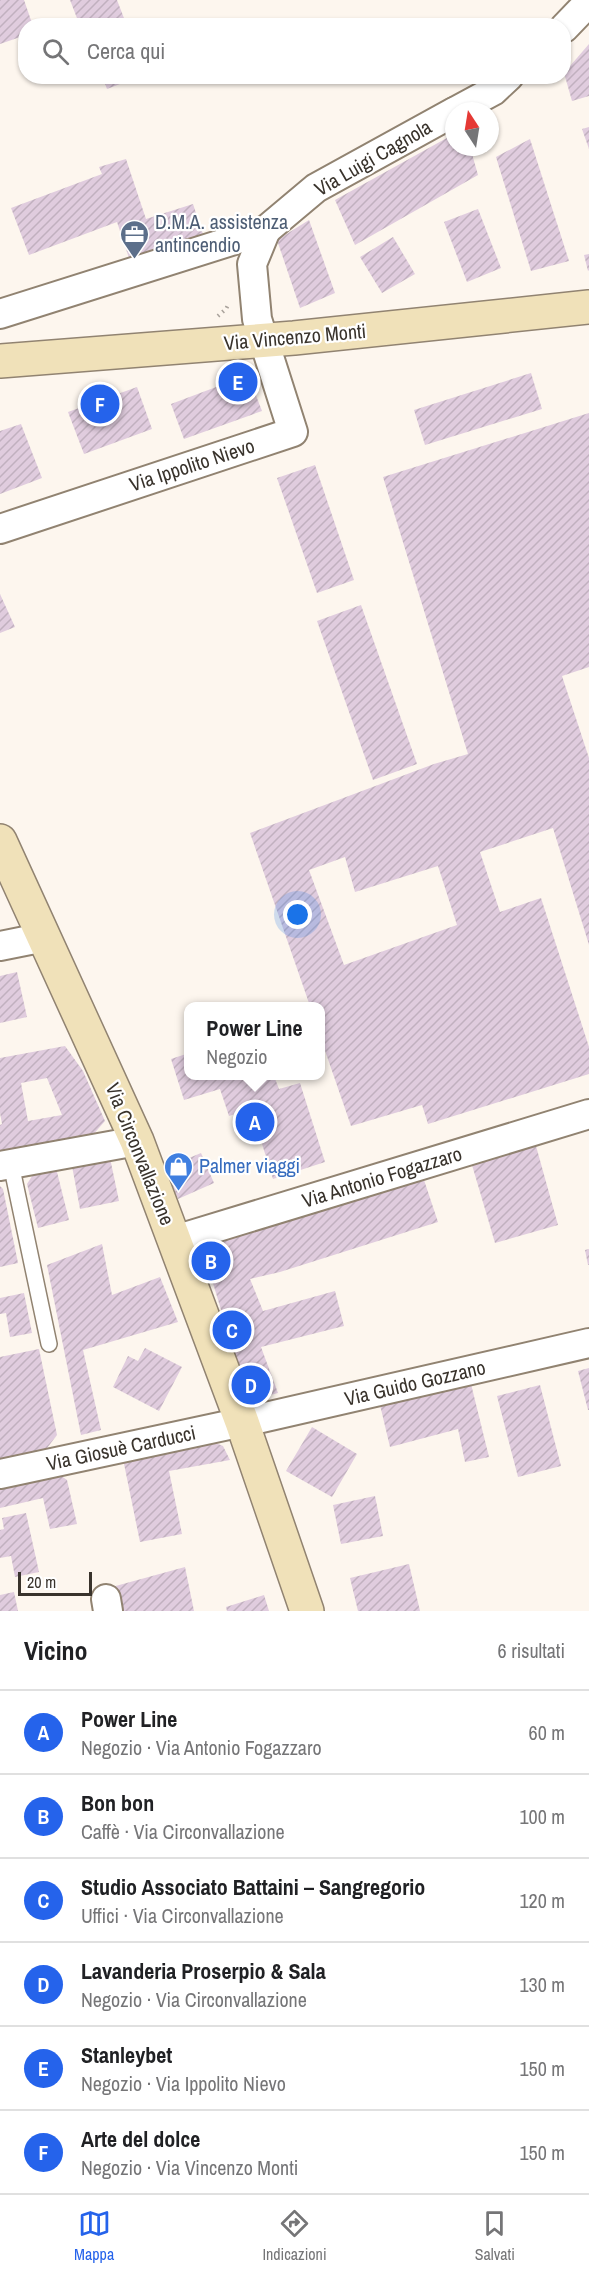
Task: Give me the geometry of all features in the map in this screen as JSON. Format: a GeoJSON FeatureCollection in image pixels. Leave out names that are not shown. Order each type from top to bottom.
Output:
{"type":"FeatureCollection","features":[{"type":"Feature","properties":{"kind":"street"},"geometry":{"type":"LineString","coordinates":[[571,21],[589,2]]}},
{"type":"Feature","properties":{"kind":"street","name":"Via Luigi Cagnola"},"geometry":{"type":"LineString","coordinates":[[473,102],[500,84]]}},
{"type":"Feature","properties":{"kind":"street","name":"Via Luigi Cagnola"},"geometry":{"type":"LineString","coordinates":[[0,314],[266,230],[316,188],[445,117]]}},
{"type":"Feature","properties":{"kind":"street","name":"Via Luigi Cagnola"},"geometry":{"type":"LineString","coordinates":[[264,340],[256,319],[252,264],[266,230]]}},
{"type":"Feature","properties":{"kind":"street","name":"Via Vincenzo Monti"},"geometry":{"type":"LineString","coordinates":[[0,361],[264,340],[589,308]]}},
{"type":"Feature","properties":{"kind":"street","name":"Via Ippolito Nievo"},"geometry":{"type":"LineString","coordinates":[[0,529],[293,432],[264,340]]}},
{"type":"Feature","properties":{"kind":"street","name":"Via Circonvallazione"},"geometry":{"type":"LineString","coordinates":[[0,841],[137,1141],[242,1422],[307,1611]]}},
{"type":"Feature","properties":{"kind":"street"},"geometry":{"type":"LineString","coordinates":[[0,946],[45,937]]}},
{"type":"Feature","properties":{"kind":"street","name":"Via Antonio Fogazzaro"},"geometry":{"type":"LineString","coordinates":[[175,1240],[589,1114]]}},
{"type":"Feature","properties":{"kind":"street"},"geometry":{"type":"LineString","coordinates":[[5,1165],[137,1141]]}},
{"type":"Feature","properties":{"kind":"street","name":"Via Guido Gozzano"},"geometry":{"type":"LineString","coordinates":[[242,1422],[589,1343]]}},
{"type":"Feature","properties":{"kind":"street","name":"Via Giosuè Carducci"},"geometry":{"type":"LineString","coordinates":[[0,1474],[242,1422]]}},
{"type":"Feature","properties":{"kind":"lane"},"geometry":{"type":"LineString","coordinates":[[5,1165],[49,1344]]}},
{"type":"Feature","properties":{"kind":"path"},"geometry":{"type":"LineString","coordinates":[[208,319],[219,315],[226,309],[231,298]]}},
{"type":"Feature","properties":{"kind":"building"},"geometry":{"type":"Polygon","coordinates":[[[0,0],[24,0],[30,18],[18,18],[18,38],[0,44],[0,0]]]}},
{"type":"Feature","properties":{"kind":"building"},"geometry":{"type":"Polygon","coordinates":[[[70,0],[117,0],[124,18],[77,18],[70,0]]]}},
{"type":"Feature","properties":{"kind":"building"},"geometry":{"type":"Polygon","coordinates":[[[589,44],[589,96],[572,101],[567,84],[571,84],[571,65],[589,44]]]}},
{"type":"Feature","properties":{"kind":"building"},"geometry":{"type":"Polygon","coordinates":[[[105,84],[120,84],[107,89],[105,84]]]}},
{"type":"Feature","properties":{"kind":"building"},"geometry":{"type":"Polygon","coordinates":[[[589,127],[589,149],[582,129],[589,127]]]}},
{"type":"Feature","properties":{"kind":"building"},"geometry":{"type":"Polygon","coordinates":[[[445,139],[445,156],[473,156],[478,175],[355,245],[335,200],[445,139]]]}},
{"type":"Feature","properties":{"kind":"building"},"geometry":{"type":"Polygon","coordinates":[[[530,139],[569,261],[531,271],[496,157],[530,139]]]}},
{"type":"Feature","properties":{"kind":"building"},"geometry":{"type":"Polygon","coordinates":[[[126,159],[146,219],[193,204],[205,240],[131,264],[117,222],[29,255],[11,208],[102,174],[99,167],[126,159]]]}},
{"type":"Feature","properties":{"kind":"building"},"geometry":{"type":"Polygon","coordinates":[[[478,209],[501,268],[467,282],[444,222],[478,209]]]}},
{"type":"Feature","properties":{"kind":"building"},"geometry":{"type":"Polygon","coordinates":[[[309,220],[335,293],[300,308],[277,240],[309,220]]]}},
{"type":"Feature","properties":{"kind":"building"},"geometry":{"type":"Polygon","coordinates":[[[393,237],[415,274],[382,293],[360,257],[393,237]]]}},
{"type":"Feature","properties":{"kind":"building"},"geometry":{"type":"Polygon","coordinates":[[[589,254],[589,270],[588,271],[584,255],[589,254]]]}},
{"type":"Feature","properties":{"kind":"building"},"geometry":{"type":"Polygon","coordinates":[[[531,373],[542,409],[425,445],[414,410],[531,373]]]}},
{"type":"Feature","properties":{"kind":"building"},"geometry":{"type":"Polygon","coordinates":[[[248,375],[262,411],[184,439],[171,404],[248,375]]]}},
{"type":"Feature","properties":{"kind":"building"},"geometry":{"type":"Polygon","coordinates":[[[137,387],[152,429],[84,454],[68,412],[137,387]]]}},
{"type":"Feature","properties":{"kind":"building"},"geometry":{"type":"Polygon","coordinates":[[[589,413],[589,667],[562,676],[589,758],[589,945],[553,828],[480,852],[500,912],[541,898],[589,1047],[589,1074],[428,1124],[422,1105],[351,1126],[325,1051],[325,1002],[309,1002],[250,833],[434,764],[468,754],[383,477],[589,413]],[[345,857],[309,870],[344,965],[457,925],[438,866],[355,892],[345,857]]]}},
{"type":"Feature","properties":{"kind":"building"},"geometry":{"type":"Polygon","coordinates":[[[21,424],[42,478],[0,494],[0,431],[21,424]]]}},
{"type":"Feature","properties":{"kind":"building"},"geometry":{"type":"Polygon","coordinates":[[[315,465],[354,580],[317,593],[277,478],[315,465]]]}},
{"type":"Feature","properties":{"kind":"building"},"geometry":{"type":"Polygon","coordinates":[[[0,594],[15,627],[0,633],[0,594]]]}},
{"type":"Feature","properties":{"kind":"building"},"geometry":{"type":"Polygon","coordinates":[[[361,605],[417,764],[373,780],[317,621],[361,605]]]}},
{"type":"Feature","properties":{"kind":"building"},"geometry":{"type":"Polygon","coordinates":[[[17,972],[27,1017],[0,1023],[0,976],[17,972]]]}},
{"type":"Feature","properties":{"kind":"building"},"geometry":{"type":"Polygon","coordinates":[[[65,1046],[83,1071],[105,1121],[91,1137],[0,1154],[0,1125],[2,1124],[0,1058],[65,1046]],[[47,1078],[21,1083],[28,1121],[62,1115],[47,1078]]]}},
{"type":"Feature","properties":{"kind":"building"},"geometry":{"type":"Polygon","coordinates":[[[184,1055],[184,1080],[276,1080],[279,1089],[300,1083],[325,1162],[273,1179],[251,1109],[229,1116],[220,1089],[184,1100],[171,1059],[184,1055]]]}},
{"type":"Feature","properties":{"kind":"building"},"geometry":{"type":"Polygon","coordinates":[[[536,1146],[558,1225],[495,1243],[472,1165],[536,1146]]]}},
{"type":"Feature","properties":{"kind":"building"},"geometry":{"type":"Polygon","coordinates":[[[201,1153],[214,1183],[178,1199],[165,1168],[201,1153]]]}},
{"type":"Feature","properties":{"kind":"building"},"geometry":{"type":"Polygon","coordinates":[[[110,1158],[119,1201],[80,1209],[72,1166],[110,1158]]]}},
{"type":"Feature","properties":{"kind":"building"},"geometry":{"type":"Polygon","coordinates":[[[56,1168],[69,1220],[38,1228],[27,1184],[34,1173],[56,1168]]]}},
{"type":"Feature","properties":{"kind":"building"},"geometry":{"type":"Polygon","coordinates":[[[423,1177],[438,1222],[280,1272],[250,1279],[263,1311],[335,1291],[344,1326],[261,1347],[278,1393],[256,1399],[246,1392],[205,1257],[216,1243],[423,1177]]]}},
{"type":"Feature","properties":{"kind":"building"},"geometry":{"type":"Polygon","coordinates":[[[0,1186],[3,1189],[18,1263],[0,1267],[0,1186]]]}},
{"type":"Feature","properties":{"kind":"building"},"geometry":{"type":"Polygon","coordinates":[[[102,1244],[112,1295],[160,1277],[178,1322],[83,1350],[101,1430],[81,1435],[47,1265],[102,1244]]]}},
{"type":"Feature","properties":{"kind":"building"},"geometry":{"type":"Polygon","coordinates":[[[589,1249],[589,1265],[588,1265],[585,1250],[589,1249]]]}},
{"type":"Feature","properties":{"kind":"building"},"geometry":{"type":"Polygon","coordinates":[[[24,1293],[32,1333],[10,1337],[6,1313],[0,1314],[0,1298],[24,1293]]]}},
{"type":"Feature","properties":{"kind":"building"},"geometry":{"type":"Polygon","coordinates":[[[145,1348],[182,1367],[159,1411],[113,1387],[128,1356],[138,1361],[145,1348]]]}},
{"type":"Feature","properties":{"kind":"building"},"geometry":{"type":"Polygon","coordinates":[[[39,1349],[57,1435],[44,1452],[0,1461],[0,1357],[39,1349]]]}},
{"type":"Feature","properties":{"kind":"building"},"geometry":{"type":"Polygon","coordinates":[[[589,1368],[589,1410],[588,1410],[578,1371],[589,1368]]]}},
{"type":"Feature","properties":{"kind":"building"},"geometry":{"type":"Polygon","coordinates":[[[471,1384],[489,1457],[465,1462],[458,1429],[390,1447],[380,1405],[471,1384]]]}},
{"type":"Feature","properties":{"kind":"building"},"geometry":{"type":"Polygon","coordinates":[[[540,1385],[561,1466],[518,1477],[497,1396],[540,1385]]]}},
{"type":"Feature","properties":{"kind":"building"},"geometry":{"type":"Polygon","coordinates":[[[312,1427],[357,1454],[332,1497],[286,1471],[312,1427]]]}},
{"type":"Feature","properties":{"kind":"building"},"geometry":{"type":"Polygon","coordinates":[[[211,1441],[223,1446],[230,1460],[169,1471],[182,1534],[140,1542],[123,1459],[211,1441]]]}},
{"type":"Feature","properties":{"kind":"building"},"geometry":{"type":"Polygon","coordinates":[[[57,1473],[67,1480],[77,1524],[50,1529],[43,1498],[0,1508],[0,1486],[57,1473]]]}},
{"type":"Feature","properties":{"kind":"building"},"geometry":{"type":"Polygon","coordinates":[[[375,1496],[383,1536],[341,1544],[333,1505],[375,1496]]]}},
{"type":"Feature","properties":{"kind":"building"},"geometry":{"type":"Polygon","coordinates":[[[26,1513],[39,1572],[15,1577],[11,1556],[0,1558],[0,1530],[4,1529],[2,1518],[26,1513]]]}},
{"type":"Feature","properties":{"kind":"building"},"geometry":{"type":"Polygon","coordinates":[[[409,1564],[420,1611],[358,1611],[350,1578],[409,1564]]]}},
{"type":"Feature","properties":{"kind":"building"},"geometry":{"type":"Polygon","coordinates":[[[185,1567],[194,1611],[118,1611],[112,1587],[185,1567]]]}},
{"type":"Feature","properties":{"kind":"building"},"geometry":{"type":"Polygon","coordinates":[[[14,1592],[18,1611],[0,1611],[0,1595],[14,1592]]]}},
{"type":"Feature","properties":{"kind":"building"},"geometry":{"type":"Polygon","coordinates":[[[264,1595],[269,1611],[227,1611],[226,1607],[264,1595]]]}},
{"type":"Feature","properties":{"kind":"place","name":"D.M.A. assistenza antincendio"},"geometry":{"type":"Point","coordinates":[134,260]}},
{"type":"Feature","properties":{"kind":"place","name":"Stanleybet"},"geometry":{"type":"Point","coordinates":[238,382]}},
{"type":"Feature","properties":{"kind":"place","name":"Arte del dolce"},"geometry":{"type":"Point","coordinates":[100,404]}},
{"type":"Feature","properties":{"kind":"place","name":"Power Line"},"geometry":{"type":"Point","coordinates":[255,1122]}},
{"type":"Feature","properties":{"kind":"place","name":"Palmer viaggi"},"geometry":{"type":"Point","coordinates":[178,1192]}},
{"type":"Feature","properties":{"kind":"place","name":"Bon bon"},"geometry":{"type":"Point","coordinates":[211,1261]}},
{"type":"Feature","properties":{"kind":"place","name":"Studio Associato Battaini – Sangregorio"},"geometry":{"type":"Point","coordinates":[232,1330]}},
{"type":"Feature","properties":{"kind":"place","name":"Lavanderia Proserpio & Sala"},"geometry":{"type":"Point","coordinates":[251,1385]}}]}
